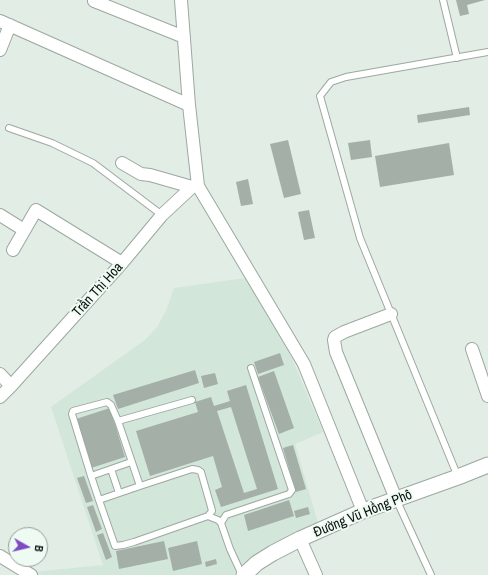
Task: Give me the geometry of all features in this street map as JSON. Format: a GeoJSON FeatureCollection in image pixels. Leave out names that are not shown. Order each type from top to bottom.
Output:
{"type":"FeatureCollection","features":[{"type":"Feature","properties":{"kind":"street"},"geometry":{"type":"LineString","coordinates":[[181,0],[195,186],[304,364],[334,442],[363,511]]}},
{"type":"Feature","properties":{"kind":"street"},"geometry":{"type":"LineString","coordinates":[[94,1],[184,37]]}},
{"type":"Feature","properties":{"kind":"street"},"geometry":{"type":"LineString","coordinates":[[0,50],[5,23],[189,104]]}},
{"type":"Feature","properties":{"kind":"street"},"geometry":{"type":"LineString","coordinates":[[122,163],[141,174],[195,186]]}},
{"type":"Feature","properties":{"kind":"street","name":"Trần Thị Hoa"},"geometry":{"type":"LineString","coordinates":[[0,397],[12,386],[122,263],[162,215],[195,186]]}},
{"type":"Feature","properties":{"kind":"street"},"geometry":{"type":"LineString","coordinates":[[13,250],[36,210],[122,263]]}},
{"type":"Feature","properties":{"kind":"street"},"geometry":{"type":"LineString","coordinates":[[0,215],[24,230]]}},
{"type":"Feature","properties":{"kind":"street"},"geometry":{"type":"LineString","coordinates":[[391,314],[344,332],[335,337],[334,340],[336,352],[396,499]]}},
{"type":"Feature","properties":{"kind":"street"},"geometry":{"type":"LineString","coordinates":[[472,349],[488,396]]}},
{"type":"Feature","properties":{"kind":"street"},"geometry":{"type":"LineString","coordinates":[[0,374],[12,386]]}},
{"type":"Feature","properties":{"kind":"street","name":"Đường Vũ Hồng Phô"},"geometry":{"type":"LineString","coordinates":[[243,575],[257,563],[300,539],[363,511],[488,465]]}},
{"type":"Feature","properties":{"kind":"street"},"geometry":{"type":"LineString","coordinates":[[300,539],[316,575]]}},
{"type":"Feature","properties":{"kind":"street"},"geometry":{"type":"LineString","coordinates":[[0,556],[31,575]]}},
{"type":"Feature","properties":{"kind":"lane"},"geometry":{"type":"LineString","coordinates":[[443,0],[457,58]]}},
{"type":"Feature","properties":{"kind":"lane"},"geometry":{"type":"LineString","coordinates":[[458,477],[360,238],[320,96],[331,82],[346,77],[488,52]]}},
{"type":"Feature","properties":{"kind":"lane"},"geometry":{"type":"LineString","coordinates":[[9,128],[52,143],[93,163],[162,215]]}},
{"type":"Feature","properties":{"kind":"lane"},"geometry":{"type":"LineString","coordinates":[[221,523],[226,515],[289,494],[292,490],[251,368]]}},
{"type":"Feature","properties":{"kind":"lane"},"geometry":{"type":"LineString","coordinates":[[118,421],[192,400]]}},
{"type":"Feature","properties":{"kind":"lane"},"geometry":{"type":"LineString","coordinates":[[99,500],[192,469],[201,472],[212,511],[208,516],[134,542],[118,546],[114,544],[99,500],[91,476],[72,414],[73,412],[107,402],[111,405],[140,486]]}},
{"type":"Feature","properties":{"kind":"lane"},"geometry":{"type":"LineString","coordinates":[[91,476],[131,462]]}},
{"type":"Feature","properties":{"kind":"lane"},"geometry":{"type":"LineString","coordinates":[[111,470],[119,493]]}},
{"type":"Feature","properties":{"kind":"lane"},"geometry":{"type":"LineString","coordinates":[[396,499],[431,575]]}},
{"type":"Feature","properties":{"kind":"lane"},"geometry":{"type":"LineString","coordinates":[[208,516],[218,520],[221,523],[230,549],[243,575]]}},
{"type":"Feature","properties":{"kind":"shaded area"},"geometry":{"type":"Polygon","coordinates":[[[246,278],[291,356],[323,432],[295,444],[318,523],[236,575],[39,575],[34,572],[103,565],[51,407],[145,340],[157,327],[166,311],[174,288],[246,278]]]}},
{"type":"Feature","properties":{"kind":"building"},"geometry":{"type":"Polygon","coordinates":[[[456,0],[485,0],[467,5],[469,14],[460,16],[456,0]]]}},
{"type":"Feature","properties":{"kind":"building"},"geometry":{"type":"Polygon","coordinates":[[[469,107],[470,115],[418,123],[417,115],[469,107]]]}},
{"type":"Feature","properties":{"kind":"building"},"geometry":{"type":"Polygon","coordinates":[[[288,140],[301,194],[284,198],[270,144],[288,140]]]}},
{"type":"Feature","properties":{"kind":"building"},"geometry":{"type":"Polygon","coordinates":[[[370,140],[372,157],[351,160],[348,143],[370,140]]]}},
{"type":"Feature","properties":{"kind":"building"},"geometry":{"type":"Polygon","coordinates":[[[449,143],[454,175],[380,187],[375,156],[449,143]]]}},
{"type":"Feature","properties":{"kind":"building"},"geometry":{"type":"Polygon","coordinates":[[[248,179],[253,204],[241,206],[236,182],[248,179]]]}},
{"type":"Feature","properties":{"kind":"building"},"geometry":{"type":"Polygon","coordinates":[[[309,210],[315,238],[304,240],[298,212],[309,210]]]}},
{"type":"Feature","properties":{"kind":"building"},"geometry":{"type":"Polygon","coordinates":[[[280,353],[284,365],[258,374],[254,362],[280,353]]]}},
{"type":"Feature","properties":{"kind":"building"},"geometry":{"type":"Polygon","coordinates":[[[195,370],[199,383],[118,409],[113,395],[195,370]]]}},
{"type":"Feature","properties":{"kind":"building"},"geometry":{"type":"Polygon","coordinates":[[[274,371],[294,428],[279,434],[258,377],[274,371]]]}},
{"type":"Feature","properties":{"kind":"building"},"geometry":{"type":"Polygon","coordinates":[[[215,373],[218,384],[204,388],[201,376],[215,373]]]}},
{"type":"Feature","properties":{"kind":"building"},"geometry":{"type":"Polygon","coordinates":[[[246,385],[278,489],[221,507],[215,490],[222,487],[213,456],[150,476],[136,431],[198,412],[195,402],[211,397],[214,406],[230,401],[227,391],[246,385]],[[231,407],[217,411],[244,493],[257,489],[231,407]]]}},
{"type":"Feature","properties":{"kind":"building"},"geometry":{"type":"Polygon","coordinates":[[[110,408],[125,457],[91,468],[76,419],[110,408]]]}},
{"type":"Feature","properties":{"kind":"building"},"geometry":{"type":"Polygon","coordinates":[[[293,445],[306,489],[296,492],[283,448],[293,445]]]}},
{"type":"Feature","properties":{"kind":"building"},"geometry":{"type":"Polygon","coordinates":[[[84,476],[93,501],[86,503],[77,478],[84,476]]]}},
{"type":"Feature","properties":{"kind":"building"},"geometry":{"type":"Polygon","coordinates":[[[289,500],[294,516],[248,531],[244,515],[289,500]]]}},
{"type":"Feature","properties":{"kind":"building"},"geometry":{"type":"Polygon","coordinates":[[[93,505],[102,529],[96,532],[87,507],[93,505]]]}},
{"type":"Feature","properties":{"kind":"building"},"geometry":{"type":"Polygon","coordinates":[[[308,507],[310,514],[296,518],[294,511],[308,507]]]}},
{"type":"Feature","properties":{"kind":"building"},"geometry":{"type":"Polygon","coordinates":[[[103,533],[112,557],[106,560],[97,535],[103,533]]]}},
{"type":"Feature","properties":{"kind":"building"},"geometry":{"type":"Polygon","coordinates":[[[164,541],[168,559],[119,569],[116,551],[164,541]]]}},
{"type":"Feature","properties":{"kind":"building"},"geometry":{"type":"Polygon","coordinates":[[[197,541],[202,564],[173,571],[168,548],[197,541]]]}},
{"type":"Feature","properties":{"kind":"building"},"geometry":{"type":"Polygon","coordinates":[[[216,559],[217,564],[206,567],[205,562],[216,559]]]}}]}
